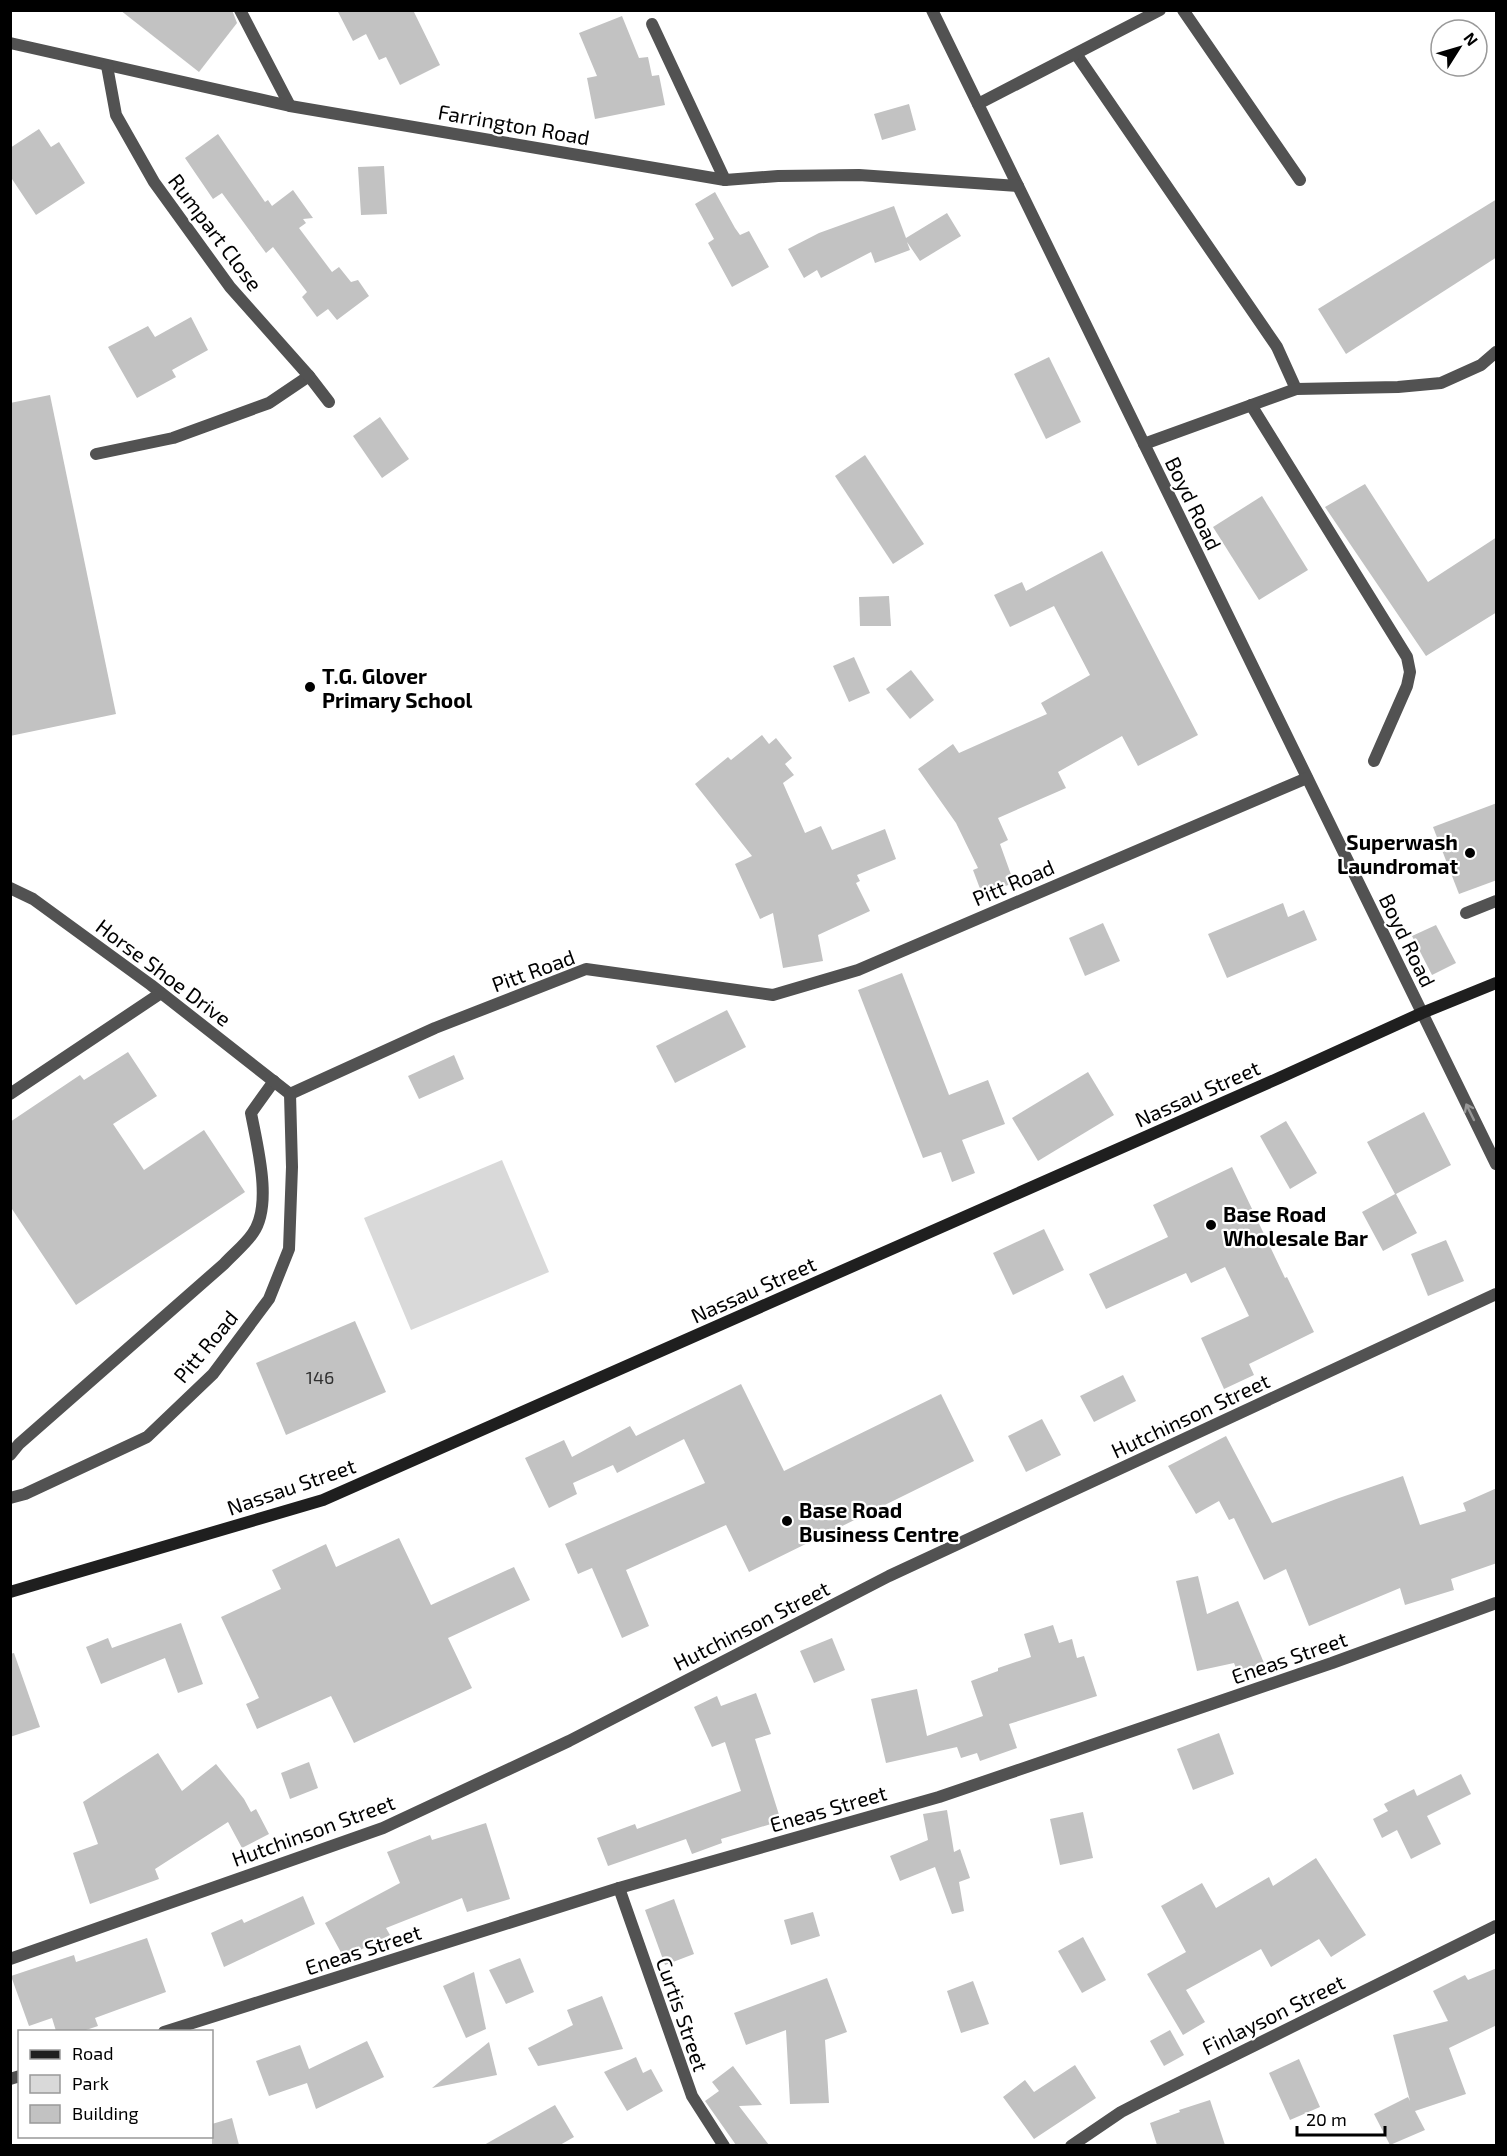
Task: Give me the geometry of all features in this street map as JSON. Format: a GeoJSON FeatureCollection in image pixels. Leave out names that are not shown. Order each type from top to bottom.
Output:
{"type":"FeatureCollection","features":[{"type":"Feature","properties":{"kind":"main road","name":"Nassau Street"},"geometry":{"type":"LineString","coordinates":[[10,1593],[323,1500],[1258,1088],[1422,1013],[1497,983]]}},
{"type":"Feature","properties":{"kind":"street"},"geometry":{"type":"LineString","coordinates":[[240,10],[290,106]]}},
{"type":"Feature","properties":{"kind":"street","name":"Boyd Road"},"geometry":{"type":"LineString","coordinates":[[932,10],[1306,778],[1497,1164]]}},
{"type":"Feature","properties":{"kind":"street"},"geometry":{"type":"LineString","coordinates":[[978,104],[1160,10]]}},
{"type":"Feature","properties":{"kind":"street"},"geometry":{"type":"LineString","coordinates":[[1183,10],[1300,180]]}},
{"type":"Feature","properties":{"kind":"street"},"geometry":{"type":"LineString","coordinates":[[652,24],[725,180]]}},
{"type":"Feature","properties":{"kind":"street","name":"Farrington Road"},"geometry":{"type":"LineString","coordinates":[[10,43],[290,106],[725,180],[778,176],[859,175],[1017,186]]}},
{"type":"Feature","properties":{"kind":"street"},"geometry":{"type":"LineString","coordinates":[[1076,54],[1277,347],[1296,389]]}},
{"type":"Feature","properties":{"kind":"street","name":"Rumpart Close"},"geometry":{"type":"LineString","coordinates":[[107,66],[116,115],[154,182],[230,287],[309,376],[329,402]]}},
{"type":"Feature","properties":{"kind":"street"},"geometry":{"type":"LineString","coordinates":[[1144,444],[1296,389],[1398,387],[1441,383],[1481,365],[1497,351]]}},
{"type":"Feature","properties":{"kind":"street"},"geometry":{"type":"LineString","coordinates":[[96,454],[173,438],[268,403],[309,376]]}},
{"type":"Feature","properties":{"kind":"street"},"geometry":{"type":"LineString","coordinates":[[1251,405],[1407,657],[1410,672],[1407,686],[1374,761]]}},
{"type":"Feature","properties":{"kind":"street","name":"Pitt Road"},"geometry":{"type":"LineString","coordinates":[[10,1498],[25,1494],[147,1437],[213,1374],[269,1299],[289,1249],[292,1167],[290,1094],[435,1028],[586,969],[773,996],[858,970],[1306,778]]}},
{"type":"Feature","properties":{"kind":"street","name":"Horse Shoe Drive"},"geometry":{"type":"LineString","coordinates":[[10,888],[33,899],[161,993],[290,1094]]}},
{"type":"Feature","properties":{"kind":"street"},"geometry":{"type":"LineString","coordinates":[[1466,913],[1497,901]]}},
{"type":"Feature","properties":{"kind":"street"},"geometry":{"type":"LineString","coordinates":[[10,1094],[161,993]]}},
{"type":"Feature","properties":{"kind":"street"},"geometry":{"type":"LineString","coordinates":[[10,1455],[19,1444],[224,1264],[254,1232],[262,1207],[262,1180],[251,1113],[274,1081]]}},
{"type":"Feature","properties":{"kind":"street","name":"Hutchinson Street"},"geometry":{"type":"LineString","coordinates":[[10,1959],[383,1828],[569,1741],[889,1576],[1497,1294]]}},
{"type":"Feature","properties":{"kind":"street","name":"Eneas Street"},"geometry":{"type":"LineString","coordinates":[[167,2030],[619,1888],[939,1797],[1332,1663],[1497,1603]]}},
{"type":"Feature","properties":{"kind":"street","name":"Curtis Street"},"geometry":{"type":"LineString","coordinates":[[619,1888],[692,2096],[724,2145]]}},
{"type":"Feature","properties":{"kind":"street","name":"Finlayson Street"},"geometry":{"type":"LineString","coordinates":[[1071,2145],[1121,2112],[1150,2097],[1497,1926]]}},
{"type":"Feature","properties":{"kind":"green space"},"geometry":{"type":"Polygon","coordinates":[[[502,1160],[549,1272],[411,1330],[364,1218],[502,1160]]]}},
{"type":"Feature","properties":{"kind":"building"},"geometry":{"type":"Polygon","coordinates":[[[120,10],[232,10],[237,23],[199,72],[120,10]]]}},
{"type":"Feature","properties":{"kind":"building"},"geometry":{"type":"Polygon","coordinates":[[[337,10],[413,10],[440,65],[400,85],[386,57],[379,60],[366,34],[353,41],[337,10]]]}},
{"type":"Feature","properties":{"kind":"building"},"geometry":{"type":"Polygon","coordinates":[[[622,16],[639,58],[648,57],[652,76],[659,75],[665,105],[595,119],[587,78],[597,76],[579,33],[622,16]]]}},
{"type":"Feature","properties":{"kind":"building"},"geometry":{"type":"Polygon","coordinates":[[[909,104],[916,130],[882,140],[874,114],[909,104]]]}},
{"type":"Feature","properties":{"kind":"building"},"geometry":{"type":"Polygon","coordinates":[[[39,129],[51,147],[59,142],[85,183],[36,215],[10,176],[10,148],[39,129]]]}},
{"type":"Feature","properties":{"kind":"building"},"geometry":{"type":"Polygon","coordinates":[[[218,134],[265,202],[268,200],[272,206],[293,190],[313,218],[303,219],[306,223],[299,228],[332,272],[339,267],[351,282],[358,280],[369,296],[337,320],[328,309],[317,317],[302,297],[307,292],[273,247],[266,253],[222,193],[213,199],[185,158],[218,134]]]}},
{"type":"Feature","properties":{"kind":"building"},"geometry":{"type":"Polygon","coordinates":[[[384,166],[387,214],[361,215],[358,167],[384,166]]]}},
{"type":"Feature","properties":{"kind":"building"},"geometry":{"type":"Polygon","coordinates":[[[715,192],[740,235],[749,231],[769,267],[732,287],[708,243],[714,239],[695,204],[715,192]]]}},
{"type":"Feature","properties":{"kind":"building"},"geometry":{"type":"Polygon","coordinates":[[[1497,199],[1497,257],[1346,354],[1318,309],[1497,199]]]}},
{"type":"Feature","properties":{"kind":"building"},"geometry":{"type":"Polygon","coordinates":[[[894,206],[906,238],[947,213],[961,236],[920,261],[907,242],[910,250],[875,263],[871,252],[821,278],[817,270],[804,278],[788,249],[819,233],[894,206]]]}},
{"type":"Feature","properties":{"kind":"building"},"geometry":{"type":"Polygon","coordinates":[[[191,317],[208,350],[172,370],[176,377],[137,398],[108,347],[148,326],[155,337],[191,317]]]}},
{"type":"Feature","properties":{"kind":"building"},"geometry":{"type":"Polygon","coordinates":[[[1049,357],[1081,422],[1046,439],[1014,374],[1049,357]]]}},
{"type":"Feature","properties":{"kind":"building"},"geometry":{"type":"Polygon","coordinates":[[[50,395],[116,714],[10,736],[10,403],[50,395]]]}},
{"type":"Feature","properties":{"kind":"building"},"geometry":{"type":"Polygon","coordinates":[[[380,417],[409,459],[382,478],[353,436],[380,417]]]}},
{"type":"Feature","properties":{"kind":"building"},"geometry":{"type":"Polygon","coordinates":[[[865,455],[924,544],[893,564],[835,476],[865,455]]]}},
{"type":"Feature","properties":{"kind":"building"},"geometry":{"type":"Polygon","coordinates":[[[1365,484],[1428,582],[1497,537],[1497,612],[1426,656],[1325,507],[1365,484]]]}},
{"type":"Feature","properties":{"kind":"building"},"geometry":{"type":"Polygon","coordinates":[[[1262,496],[1308,570],[1259,600],[1213,527],[1262,496]]]}},
{"type":"Feature","properties":{"kind":"building"},"geometry":{"type":"Polygon","coordinates":[[[1102,551],[1198,735],[1138,766],[1122,736],[1058,772],[1066,788],[998,818],[1008,840],[1000,844],[1014,883],[982,894],[973,870],[978,868],[956,823],[918,769],[953,744],[959,753],[1047,714],[1041,703],[1090,675],[1054,606],[1010,627],[994,595],[1022,582],[1026,591],[1102,551]]]}},
{"type":"Feature","properties":{"kind":"building"},"geometry":{"type":"Polygon","coordinates":[[[889,596],[891,626],[860,626],[859,597],[889,596]]]}},
{"type":"Feature","properties":{"kind":"building"},"geometry":{"type":"Polygon","coordinates":[[[854,657],[870,693],[849,702],[833,666],[854,657]]]}},
{"type":"Feature","properties":{"kind":"building"},"geometry":{"type":"Polygon","coordinates":[[[911,670],[934,700],[910,719],[886,689],[911,670]]]}},
{"type":"Feature","properties":{"kind":"building"},"geometry":{"type":"Polygon","coordinates":[[[762,735],[769,744],[776,738],[792,758],[785,764],[794,775],[783,783],[805,833],[821,826],[832,850],[885,829],[896,859],[857,875],[860,881],[856,883],[870,911],[818,935],[823,961],[783,968],[773,913],[760,919],[735,864],[752,856],[695,784],[728,757],[731,760],[762,735]]]}},
{"type":"Feature","properties":{"kind":"building","name":"Superwash Laundromat"},"geometry":{"type":"Polygon","coordinates":[[[1497,803],[1497,880],[1459,894],[1433,827],[1497,803]]]}},
{"type":"Feature","properties":{"kind":"building"},"geometry":{"type":"Polygon","coordinates":[[[1283,903],[1288,917],[1304,910],[1317,940],[1227,978],[1208,934],[1283,903]]]}},
{"type":"Feature","properties":{"kind":"building"},"geometry":{"type":"Polygon","coordinates":[[[1103,923],[1120,961],[1085,976],[1069,938],[1103,923]]]}},
{"type":"Feature","properties":{"kind":"building"},"geometry":{"type":"Polygon","coordinates":[[[1436,925],[1456,963],[1432,975],[1412,936],[1436,925]]]}},
{"type":"Feature","properties":{"kind":"building"},"geometry":{"type":"Polygon","coordinates":[[[902,973],[949,1095],[988,1080],[1005,1124],[962,1140],[975,1173],[952,1182],[941,1152],[923,1158],[858,990],[902,973]]]}},
{"type":"Feature","properties":{"kind":"building"},"geometry":{"type":"Polygon","coordinates":[[[727,1010],[746,1047],[675,1083],[656,1046],[727,1010]]]}},
{"type":"Feature","properties":{"kind":"building"},"geometry":{"type":"Polygon","coordinates":[[[128,1052],[157,1096],[113,1124],[144,1170],[204,1130],[245,1192],[76,1305],[10,1206],[10,1122],[80,1075],[84,1080],[128,1052]]]}},
{"type":"Feature","properties":{"kind":"building"},"geometry":{"type":"Polygon","coordinates":[[[454,1055],[464,1079],[419,1099],[408,1076],[454,1055]]]}},
{"type":"Feature","properties":{"kind":"building"},"geometry":{"type":"Polygon","coordinates":[[[1088,1072],[1114,1115],[1038,1161],[1012,1118],[1088,1072]]]}},
{"type":"Feature","properties":{"kind":"building"},"geometry":{"type":"Polygon","coordinates":[[[1424,1112],[1451,1165],[1396,1194],[1417,1233],[1383,1251],[1362,1212],[1395,1194],[1367,1142],[1424,1112]]]}},
{"type":"Feature","properties":{"kind":"building"},"geometry":{"type":"Polygon","coordinates":[[[1286,1121],[1317,1173],[1290,1189],[1260,1136],[1286,1121]]]}},
{"type":"Feature","properties":{"kind":"building"},"geometry":{"type":"Polygon","coordinates":[[[1232,1167],[1285,1278],[1287,1277],[1314,1332],[1249,1364],[1254,1375],[1224,1389],[1201,1338],[1249,1316],[1225,1267],[1191,1283],[1186,1273],[1106,1309],[1089,1274],[1168,1237],[1153,1205],[1232,1167]]]}},
{"type":"Feature","properties":{"kind":"building"},"geometry":{"type":"Polygon","coordinates":[[[1044,1229],[1064,1270],[1013,1295],[993,1253],[1044,1229]]]}},
{"type":"Feature","properties":{"kind":"building"},"geometry":{"type":"Polygon","coordinates":[[[1446,1240],[1464,1281],[1428,1296],[1411,1254],[1446,1240]]]}},
{"type":"Feature","properties":{"kind":"building"},"geometry":{"type":"Polygon","coordinates":[[[355,1321],[386,1392],[286,1435],[256,1363],[355,1321]]]}},
{"type":"Feature","properties":{"kind":"building"},"geometry":{"type":"Polygon","coordinates":[[[1123,1375],[1136,1401],[1094,1422],[1080,1396],[1123,1375]]]}},
{"type":"Feature","properties":{"kind":"building","name":"Base Road Business Centre"},"geometry":{"type":"Polygon","coordinates":[[[741,1384],[784,1471],[941,1394],[974,1461],[749,1572],[726,1525],[626,1570],[649,1626],[622,1638],[592,1568],[578,1574],[565,1544],[705,1483],[684,1439],[617,1473],[613,1465],[573,1483],[577,1494],[549,1508],[525,1458],[564,1440],[572,1457],[630,1426],[636,1436],[741,1384]]]}},
{"type":"Feature","properties":{"kind":"building"},"geometry":{"type":"Polygon","coordinates":[[[1042,1419],[1061,1455],[1026,1472],[1008,1436],[1042,1419]]]}},
{"type":"Feature","properties":{"kind":"building"},"geometry":{"type":"Polygon","coordinates":[[[1226,1436],[1272,1523],[1403,1476],[1420,1525],[1466,1511],[1463,1503],[1497,1488],[1497,1563],[1451,1579],[1454,1590],[1405,1605],[1400,1588],[1309,1626],[1286,1569],[1264,1580],[1234,1518],[1229,1520],[1219,1501],[1196,1514],[1168,1466],[1226,1436]]]}},
{"type":"Feature","properties":{"kind":"building"},"geometry":{"type":"Polygon","coordinates":[[[399,1538],[431,1605],[514,1567],[530,1600],[448,1638],[472,1688],[354,1743],[331,1696],[257,1729],[246,1704],[259,1698],[221,1617],[281,1589],[272,1570],[326,1544],[336,1567],[399,1538]]]}},
{"type":"Feature","properties":{"kind":"building"},"geometry":{"type":"Polygon","coordinates":[[[1198,1576],[1207,1614],[1238,1601],[1264,1663],[1238,1673],[1234,1663],[1197,1671],[1176,1581],[1198,1576]]]}},
{"type":"Feature","properties":{"kind":"building"},"geometry":{"type":"Polygon","coordinates":[[[181,1623],[203,1684],[178,1693],[165,1658],[101,1684],[86,1647],[108,1638],[112,1648],[181,1623]]]}},
{"type":"Feature","properties":{"kind":"building"},"geometry":{"type":"Polygon","coordinates":[[[1053,1625],[1059,1643],[1072,1639],[1077,1658],[1084,1656],[1097,1696],[1009,1724],[1017,1748],[980,1761],[977,1753],[961,1758],[957,1747],[886,1763],[871,1699],[917,1689],[927,1736],[983,1716],[971,1681],[998,1671],[998,1668],[1031,1657],[1024,1634],[1053,1625]]]}},
{"type":"Feature","properties":{"kind":"building"},"geometry":{"type":"Polygon","coordinates":[[[832,1638],[845,1670],[814,1683],[800,1651],[832,1638]]]}},
{"type":"Feature","properties":{"kind":"building"},"geometry":{"type":"Polygon","coordinates":[[[14,1653],[40,1727],[10,1737],[10,1654],[14,1653]]]}},
{"type":"Feature","properties":{"kind":"building"},"geometry":{"type":"Polygon","coordinates":[[[756,1693],[771,1734],[755,1739],[781,1821],[721,1839],[722,1843],[692,1854],[686,1839],[608,1866],[597,1838],[635,1824],[637,1829],[741,1791],[725,1742],[712,1747],[694,1707],[717,1696],[721,1706],[756,1693]]]}},
{"type":"Feature","properties":{"kind":"building"},"geometry":{"type":"Polygon","coordinates":[[[1219,1733],[1234,1774],[1193,1790],[1177,1749],[1219,1733]]]}},
{"type":"Feature","properties":{"kind":"building"},"geometry":{"type":"Polygon","coordinates":[[[158,1753],[182,1791],[216,1764],[244,1799],[251,1812],[256,1809],[269,1834],[242,1848],[228,1822],[155,1869],[159,1879],[90,1904],[73,1853],[98,1844],[83,1802],[158,1753]]]}},
{"type":"Feature","properties":{"kind":"building"},"geometry":{"type":"Polygon","coordinates":[[[309,1762],[318,1788],[290,1799],[281,1773],[309,1762]]]}},
{"type":"Feature","properties":{"kind":"building"},"geometry":{"type":"Polygon","coordinates":[[[1461,1774],[1471,1794],[1427,1816],[1441,1844],[1411,1859],[1397,1830],[1382,1838],[1373,1819],[1388,1811],[1384,1804],[1414,1789],[1417,1796],[1461,1774]]]}},
{"type":"Feature","properties":{"kind":"building"},"geometry":{"type":"Polygon","coordinates":[[[947,1810],[954,1852],[960,1849],[970,1878],[959,1882],[964,1911],[952,1914],[935,1867],[900,1881],[890,1856],[928,1840],[923,1814],[947,1810]]]}},
{"type":"Feature","properties":{"kind":"building"},"geometry":{"type":"Polygon","coordinates":[[[1083,1812],[1093,1858],[1060,1865],[1050,1819],[1083,1812]]]}},
{"type":"Feature","properties":{"kind":"building"},"geometry":{"type":"Polygon","coordinates":[[[486,1823],[510,1899],[467,1912],[462,1898],[386,1928],[390,1935],[344,1958],[325,1923],[400,1883],[387,1852],[430,1835],[432,1840],[486,1823]]]}},
{"type":"Feature","properties":{"kind":"building"},"geometry":{"type":"Polygon","coordinates":[[[1316,1858],[1366,1935],[1331,1957],[1319,1939],[1271,1967],[1261,1949],[1186,1990],[1205,2022],[1183,2035],[1147,1974],[1186,1952],[1161,1906],[1202,1883],[1216,1908],[1269,1877],[1273,1886],[1316,1858]]]}},
{"type":"Feature","properties":{"kind":"building"},"geometry":{"type":"Polygon","coordinates":[[[303,1896],[315,1924],[224,1967],[211,1933],[242,1919],[244,1923],[303,1896]]]}},
{"type":"Feature","properties":{"kind":"building"},"geometry":{"type":"Polygon","coordinates":[[[674,1899],[694,1954],[665,1965],[645,1910],[674,1899]]]}},
{"type":"Feature","properties":{"kind":"building"},"geometry":{"type":"Polygon","coordinates":[[[813,1912],[820,1936],[791,1945],[784,1920],[813,1912]]]}},
{"type":"Feature","properties":{"kind":"building"},"geometry":{"type":"Polygon","coordinates":[[[1083,1937],[1106,1980],[1082,1993],[1058,1951],[1083,1937]]]}},
{"type":"Feature","properties":{"kind":"building"},"geometry":{"type":"Polygon","coordinates":[[[147,1938],[166,1992],[95,2018],[98,2026],[86,2030],[56,2030],[52,2018],[29,2026],[11,1976],[74,1955],[76,1962],[147,1938]]]}},
{"type":"Feature","properties":{"kind":"building"},"geometry":{"type":"Polygon","coordinates":[[[520,1958],[534,1992],[506,2004],[489,1970],[520,1958]]]}},
{"type":"Feature","properties":{"kind":"building"},"geometry":{"type":"Polygon","coordinates":[[[1497,1968],[1497,2025],[1449,2048],[1466,2094],[1415,2111],[1425,2130],[1390,2145],[1374,2114],[1408,2097],[1410,2101],[1393,2035],[1448,2021],[1433,1991],[1465,1975],[1468,1980],[1497,1968]]]}},
{"type":"Feature","properties":{"kind":"building"},"geometry":{"type":"Polygon","coordinates":[[[474,1972],[486,2029],[466,2038],[443,1986],[474,1972]]]}},
{"type":"Feature","properties":{"kind":"building"},"geometry":{"type":"Polygon","coordinates":[[[827,1978],[847,2032],[825,2040],[829,2103],[790,2104],[786,2030],[746,2045],[734,2013],[827,1978]]]}},
{"type":"Feature","properties":{"kind":"building"},"geometry":{"type":"Polygon","coordinates":[[[973,1981],[989,2024],[961,2033],[947,1991],[973,1981]]]}},
{"type":"Feature","properties":{"kind":"building"},"geometry":{"type":"Polygon","coordinates":[[[602,1996],[623,2049],[538,2066],[528,2048],[573,2025],[567,2010],[602,1996]]]}},
{"type":"Feature","properties":{"kind":"building"},"geometry":{"type":"Polygon","coordinates":[[[1170,2030],[1184,2055],[1164,2066],[1150,2041],[1170,2030]]]}},
{"type":"Feature","properties":{"kind":"building"},"geometry":{"type":"Polygon","coordinates":[[[367,2041],[384,2077],[316,2109],[307,2083],[269,2096],[256,2061],[300,2045],[309,2069],[367,2041]]]}},
{"type":"Feature","properties":{"kind":"building"},"geometry":{"type":"Polygon","coordinates":[[[489,2042],[497,2075],[432,2088],[489,2042]]]}},
{"type":"Feature","properties":{"kind":"building"},"geometry":{"type":"Polygon","coordinates":[[[636,2057],[643,2073],[651,2069],[663,2091],[627,2111],[604,2072],[636,2057]]]}},
{"type":"Feature","properties":{"kind":"building"},"geometry":{"type":"Polygon","coordinates":[[[1299,2059],[1320,2107],[1290,2120],[1269,2073],[1299,2059]]]}},
{"type":"Feature","properties":{"kind":"building"},"geometry":{"type":"Polygon","coordinates":[[[1075,2065],[1096,2098],[1034,2139],[1003,2097],[1025,2080],[1034,2092],[1075,2065]]]}},
{"type":"Feature","properties":{"kind":"building"},"geometry":{"type":"Polygon","coordinates":[[[733,2066],[762,2105],[739,2106],[769,2145],[736,2145],[705,2101],[719,2091],[712,2082],[733,2066]]]}},
{"type":"Feature","properties":{"kind":"building"},"geometry":{"type":"Polygon","coordinates":[[[1210,2100],[1225,2145],[1157,2145],[1150,2123],[1210,2100]]]}},
{"type":"Feature","properties":{"kind":"building"},"geometry":{"type":"Polygon","coordinates":[[[555,2105],[574,2137],[560,2145],[484,2145],[555,2105]]]}},
{"type":"Feature","properties":{"kind":"building"},"geometry":{"type":"Polygon","coordinates":[[[232,2118],[239,2145],[212,2145],[213,2124],[232,2118]]]}},
{"type":"Feature","properties":{"kind":"place","name":"T.G. Glover Primary School"},"geometry":{"type":"Point","coordinates":[310,687]}},
{"type":"Feature","properties":{"kind":"place","name":"Superwash Laundromat"},"geometry":{"type":"Point","coordinates":[1470,853]}},
{"type":"Feature","properties":{"kind":"place","name":"Base Road Wholesale Bar"},"geometry":{"type":"Point","coordinates":[1211,1225]}},
{"type":"Feature","properties":{"kind":"place","name":"Base Road Business Centre"},"geometry":{"type":"Point","coordinates":[787,1521]}}]}
